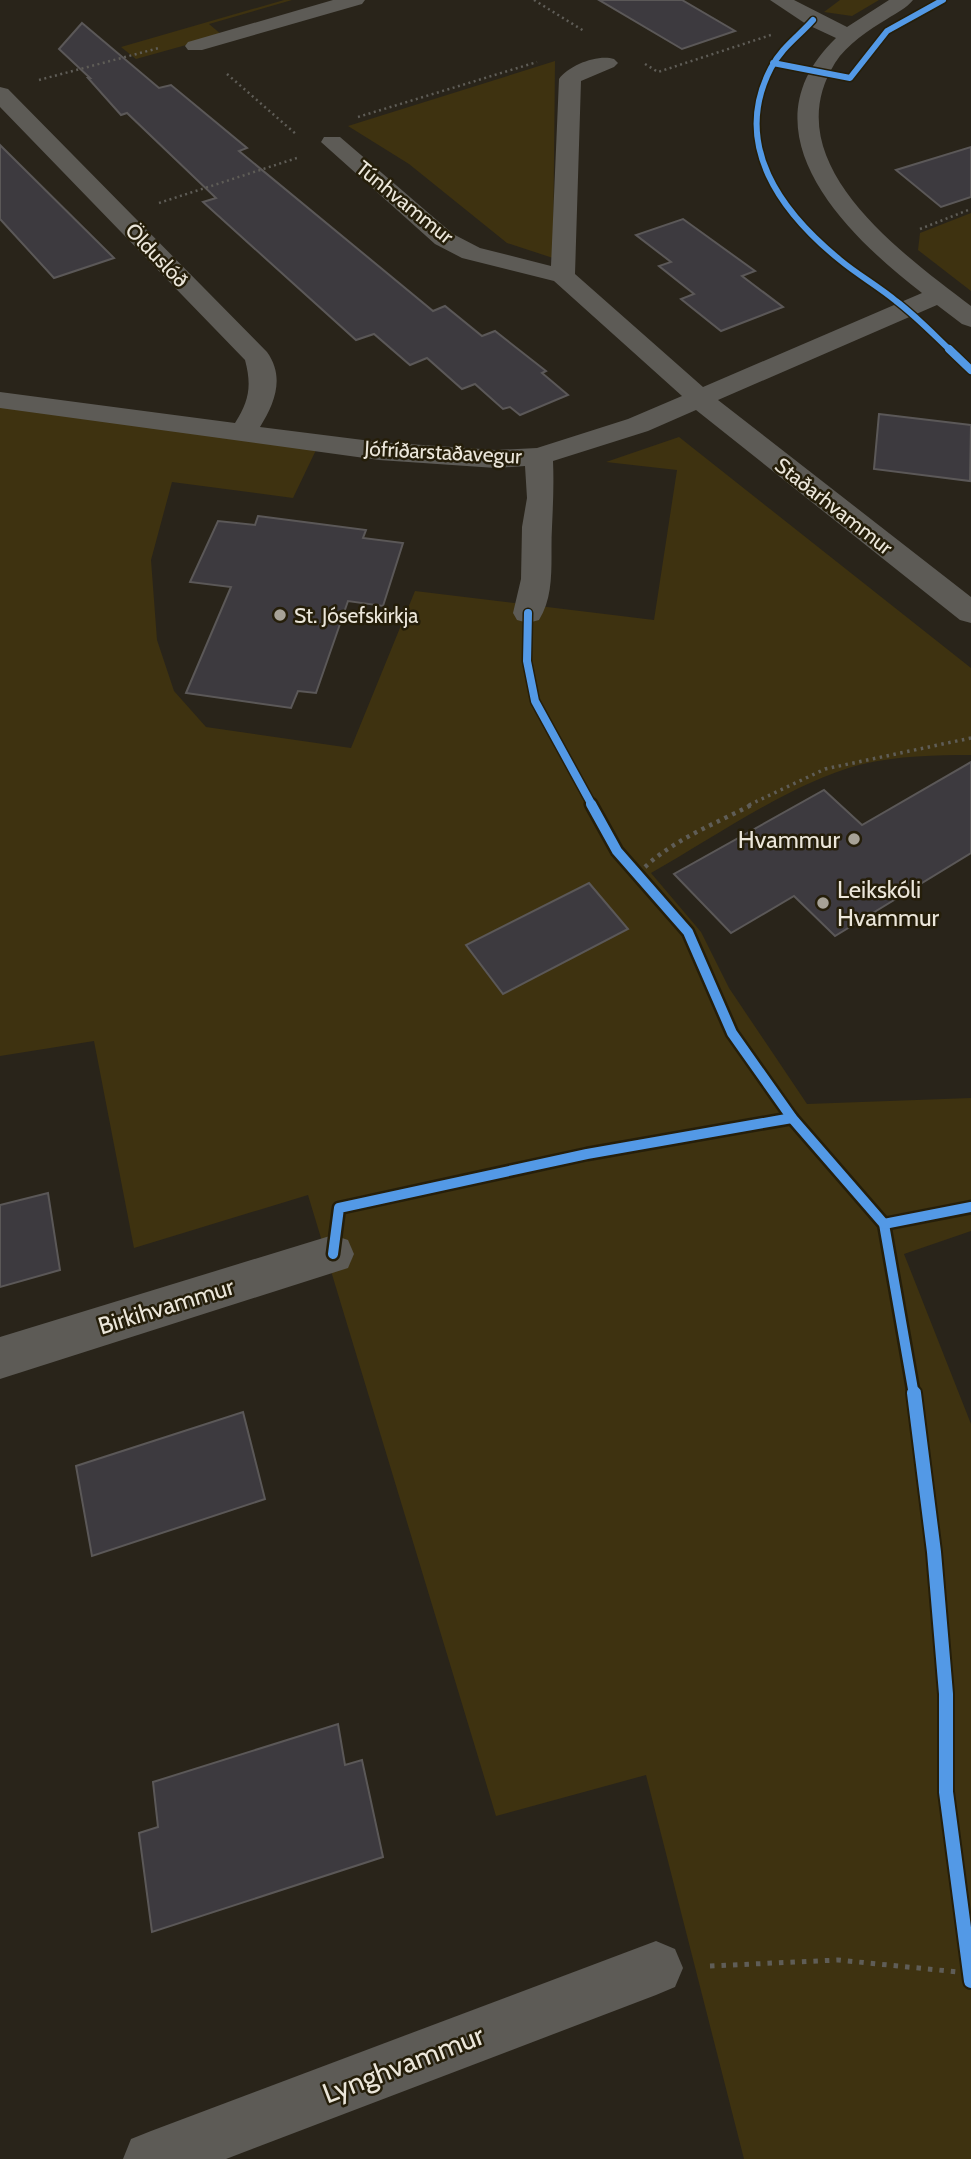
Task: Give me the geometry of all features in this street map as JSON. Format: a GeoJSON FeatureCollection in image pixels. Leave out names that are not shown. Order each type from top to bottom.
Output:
{"type":"FeatureCollection","features":[{"type":"Feature","properties":{"kind":"street"},"geometry":{"type":"LineString","coordinates":[[195,46],[355,0]]}},
{"type":"Feature","properties":{"kind":"street"},"geometry":{"type":"LineString","coordinates":[[780,0],[813,20],[848,35]]}},
{"type":"Feature","properties":{"kind":"street"},"geometry":{"type":"LineString","coordinates":[[903,0],[869,19],[829,54],[811,86],[805,104],[809,138],[829,188],[850,214],[893,258],[971,319]]}},
{"type":"Feature","properties":{"kind":"street"},"geometry":{"type":"LineString","coordinates":[[563,276],[570,79],[579,72],[607,62]]}},
{"type":"Feature","properties":{"kind":"street","name":"Ölduslóð"},"geometry":{"type":"LineString","coordinates":[[0,94],[258,358],[264,377],[264,398],[244,431]]}},
{"type":"Feature","properties":{"kind":"street","name":"Túnhvammur"},"geometry":{"type":"LineString","coordinates":[[332,142],[444,239],[471,253],[563,276],[698,398]]}},
{"type":"Feature","properties":{"kind":"street","name":"Jófríðarstaðavegur"},"geometry":{"type":"LineString","coordinates":[[0,400],[379,450],[496,459],[539,456],[638,425],[941,294]]}},
{"type":"Feature","properties":{"kind":"street","name":"Staðarhvammur"},"geometry":{"type":"LineString","coordinates":[[698,398],[971,613]]}},
{"type":"Feature","properties":{"kind":"street"},"geometry":{"type":"LineString","coordinates":[[528,613],[536,579],[537,527],[541,498],[539,456]]}},
{"type":"Feature","properties":{"kind":"street","name":"Birkihvammur"},"geometry":{"type":"LineString","coordinates":[[0,1358],[333,1254]]}},
{"type":"Feature","properties":{"kind":"street","name":"Lynghvammur"},"geometry":{"type":"LineString","coordinates":[[151,2159],[656,1968]]}},
{"type":"Feature","properties":{"kind":"path"},"geometry":{"type":"LineString","coordinates":[[534,0],[592,36]]}},
{"type":"Feature","properties":{"kind":"path"},"geometry":{"type":"LineString","coordinates":[[38,80],[151,48],[195,46],[298,136]]}},
{"type":"Feature","properties":{"kind":"path"},"geometry":{"type":"LineString","coordinates":[[124,221],[152,213],[160,202],[262,172],[332,142]]}},
{"type":"Feature","properties":{"kind":"path"},"geometry":{"type":"LineString","coordinates":[[919,229],[971,209]]}},
{"type":"Feature","properties":{"kind":"path"},"geometry":{"type":"LineString","coordinates":[[639,873],[651,860],[680,842],[790,784],[825,769],[971,738]]}},
{"type":"Feature","properties":{"kind":"path"},"geometry":{"type":"LineString","coordinates":[[656,1968],[838,1960],[968,1973]]}},
{"type":"Feature","properties":{"kind":"shaded area"},"geometry":{"type":"Polygon","coordinates":[[[284,0],[292,0],[209,24],[222,35],[136,59],[121,47],[284,0]]]}},
{"type":"Feature","properties":{"kind":"shaded area"},"geometry":{"type":"Polygon","coordinates":[[[840,0],[879,0],[852,16],[824,12],[840,0]]]}},
{"type":"Feature","properties":{"kind":"shaded area"},"geometry":{"type":"Polygon","coordinates":[[[555,61],[553,258],[507,243],[409,164],[348,126],[555,61]]]}},
{"type":"Feature","properties":{"kind":"shaded area"},"geometry":{"type":"Polygon","coordinates":[[[971,213],[971,291],[918,250],[920,233],[971,213]]]}},
{"type":"Feature","properties":{"kind":"shaded area"},"geometry":{"type":"Polygon","coordinates":[[[0,407],[316,450],[293,498],[172,482],[151,560],[157,640],[174,691],[206,727],[351,748],[415,591],[654,620],[677,470],[606,462],[679,437],[971,668],[971,755],[886,760],[833,774],[779,798],[651,873],[701,932],[729,988],[807,1104],[971,1098],[971,1231],[904,1254],[971,1424],[971,2159],[744,2159],[646,1775],[496,1816],[308,1195],[134,1248],[94,1041],[0,1056],[0,407]]]}},
{"type":"Feature","properties":{"kind":"building"},"geometry":{"type":"Polygon","coordinates":[[[599,0],[682,0],[735,31],[682,49],[599,0]]]}},
{"type":"Feature","properties":{"kind":"building"},"geometry":{"type":"Polygon","coordinates":[[[82,23],[159,88],[171,85],[247,148],[239,151],[433,311],[445,306],[482,336],[495,331],[546,371],[542,373],[568,395],[520,415],[510,407],[503,409],[475,384],[462,389],[427,358],[410,365],[374,334],[356,340],[203,202],[216,198],[127,113],[121,115],[90,78],[59,49],[82,23]]]}},
{"type":"Feature","properties":{"kind":"building"},"geometry":{"type":"Polygon","coordinates":[[[0,145],[114,258],[54,278],[0,219],[0,145]]]}},
{"type":"Feature","properties":{"kind":"building"},"geometry":{"type":"Polygon","coordinates":[[[971,147],[971,197],[941,207],[896,170],[971,147]]]}},
{"type":"Feature","properties":{"kind":"building"},"geometry":{"type":"Polygon","coordinates":[[[683,219],[755,271],[742,276],[783,307],[721,331],[681,299],[694,294],[659,266],[671,262],[636,235],[683,219]]]}},
{"type":"Feature","properties":{"kind":"building"},"geometry":{"type":"Polygon","coordinates":[[[879,414],[971,425],[970,481],[874,469],[879,414]]]}},
{"type":"Feature","properties":{"kind":"building","name":"St. Jósefskirkja"},"geometry":{"type":"Polygon","coordinates":[[[258,516],[366,530],[363,538],[403,543],[383,606],[348,601],[316,693],[298,691],[291,708],[186,693],[231,587],[190,582],[218,521],[255,525],[258,516]]]}},
{"type":"Feature","properties":{"kind":"building","name":"Hvammur"},"geometry":{"type":"Polygon","coordinates":[[[971,762],[971,853],[835,936],[794,896],[731,933],[674,874],[824,790],[862,825],[971,762]]]}},
{"type":"Feature","properties":{"kind":"building"},"geometry":{"type":"Polygon","coordinates":[[[589,883],[628,929],[503,994],[466,945],[589,883]]]}},
{"type":"Feature","properties":{"kind":"building"},"geometry":{"type":"Polygon","coordinates":[[[48,1193],[60,1270],[0,1287],[0,1205],[48,1193]]]}},
{"type":"Feature","properties":{"kind":"building"},"geometry":{"type":"Polygon","coordinates":[[[243,1412],[265,1499],[92,1556],[76,1466],[243,1412]]]}},
{"type":"Feature","properties":{"kind":"building"},"geometry":{"type":"Polygon","coordinates":[[[338,1724],[345,1765],[362,1760],[383,1857],[152,1932],[139,1833],[158,1827],[153,1782],[338,1724]]]}},
{"type":"Feature","properties":{"kind":"cycle path"},"geometry":{"type":"LineString","coordinates":[[773,63],[850,78],[887,31],[943,0]]}},
{"type":"Feature","properties":{"kind":"cycle path"},"geometry":{"type":"LineString","coordinates":[[813,20],[775,60],[762,90],[757,129],[759,155],[766,175],[793,212],[824,247],[905,308],[971,370]]}},
{"type":"Feature","properties":{"kind":"cycle path"},"geometry":{"type":"LineString","coordinates":[[528,613],[527,661],[535,701],[617,851],[688,932],[732,1033],[792,1118],[884,1224],[917,1409],[934,1552],[946,1694],[946,1792],[971,1981]]}},
{"type":"Feature","properties":{"kind":"cycle path"},"geometry":{"type":"LineString","coordinates":[[333,1254],[339,1208],[587,1154],[792,1118]]}},
{"type":"Feature","properties":{"kind":"cycle path"},"geometry":{"type":"LineString","coordinates":[[884,1224],[971,1207]]}},
{"type":"Feature","properties":{"kind":"place","name":"St. Jósefskirkja"},"geometry":{"type":"Point","coordinates":[280,615]}},
{"type":"Feature","properties":{"kind":"place","name":"Hvammur"},"geometry":{"type":"Point","coordinates":[854,839]}},
{"type":"Feature","properties":{"kind":"place","name":"Leikskóli Hvammur"},"geometry":{"type":"Point","coordinates":[823,903]}}]}
